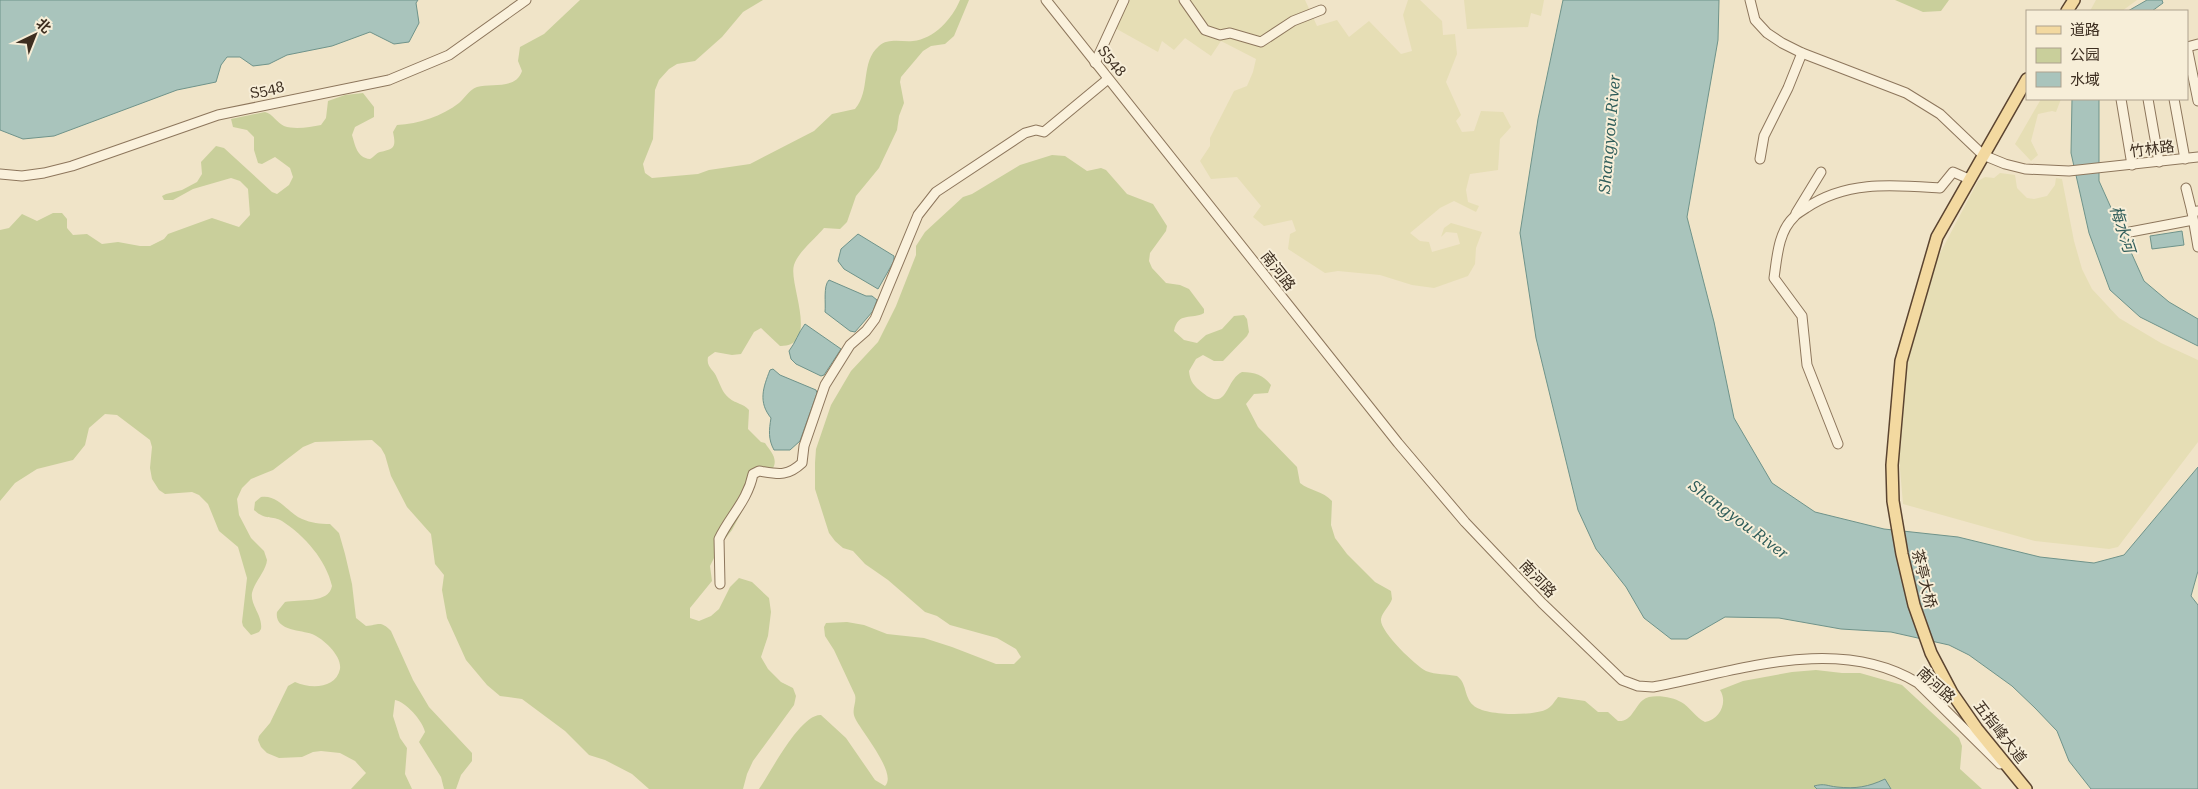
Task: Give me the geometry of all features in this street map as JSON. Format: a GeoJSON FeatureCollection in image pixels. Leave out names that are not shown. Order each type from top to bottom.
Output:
{"type":"FeatureCollection","features":[{"type":"Feature","properties":{"kind":"main road","name":"茶亭大桥"},"geometry":{"type":"LineString","coordinates":[[1952,693],[1931,653],[1914,605],[1902,554],[1893,501],[1892,465],[1901,361],[1937,237],[2026,81]]}},
{"type":"Feature","properties":{"kind":"main road","name":"五指峰大道"},"geometry":{"type":"LineString","coordinates":[[1952,693],[1977,729],[2025,788]]}},
{"type":"Feature","properties":{"kind":"street","name":"S548"},"geometry":{"type":"LineString","coordinates":[[0,174],[22,176],[44,173],[72,166],[218,114],[389,80],[449,55],[526,0]]}},
{"type":"Feature","properties":{"kind":"street","name":"S548"},"geometry":{"type":"LineString","coordinates":[[1046,0],[1156,139]]}},
{"type":"Feature","properties":{"kind":"street"},"geometry":{"type":"LineString","coordinates":[[1095,63],[1124,0]]}},
{"type":"Feature","properties":{"kind":"street"},"geometry":{"type":"LineString","coordinates":[[1184,0],[1205,30],[1220,35],[1230,33],[1261,42],[1293,21],[1321,10]]}},
{"type":"Feature","properties":{"kind":"street"},"geometry":{"type":"LineString","coordinates":[[1750,0],[1755,20],[1767,33],[1802,53],[1906,93],[1940,114],[1983,155]]}},
{"type":"Feature","properties":{"kind":"street"},"geometry":{"type":"LineString","coordinates":[[2188,52],[2198,101]]}},
{"type":"Feature","properties":{"kind":"street"},"geometry":{"type":"LineString","coordinates":[[1760,159],[1764,136],[1788,88],[1802,53]]}},
{"type":"Feature","properties":{"kind":"street"},"geometry":{"type":"LineString","coordinates":[[720,584],[719,539],[745,500],[753,474],[759,471],[781,475],[796,469],[802,463],[804,446],[825,385],[850,344],[866,331],[875,319],[918,215],[936,192],[1025,133],[1036,130],[1044,132],[1108,78]]}},
{"type":"Feature","properties":{"kind":"street"},"geometry":{"type":"LineString","coordinates":[[2121,100],[2132,165]]}},
{"type":"Feature","properties":{"kind":"street"},"geometry":{"type":"LineString","coordinates":[[2148,100],[2159,162]]}},
{"type":"Feature","properties":{"kind":"street"},"geometry":{"type":"LineString","coordinates":[[2174,100],[2185,159]]}},
{"type":"Feature","properties":{"kind":"street","name":"南河路"},"geometry":{"type":"LineString","coordinates":[[1156,139],[1282,300],[1465,522],[1542,603],[1622,680],[1638,686],[1653,686],[1752,664],[1823,659],[1866,662],[1901,673],[1918,683],[2025,788]]}},
{"type":"Feature","properties":{"kind":"street","name":"竹林路"},"geometry":{"type":"LineString","coordinates":[[1983,155],[2005,164],[2025,169],[2069,171],[2198,158]]}},
{"type":"Feature","properties":{"kind":"street"},"geometry":{"type":"LineString","coordinates":[[1821,172],[1780,242],[1774,278],[1802,316],[1807,365],[1838,444]]}},
{"type":"Feature","properties":{"kind":"street"},"geometry":{"type":"LineString","coordinates":[[1793,217],[1816,202],[1846,189],[1890,184],[1940,188],[1953,172],[1969,180]]}},
{"type":"Feature","properties":{"kind":"street"},"geometry":{"type":"LineString","coordinates":[[2186,188],[2194,214],[2198,247]]}},
{"type":"Feature","properties":{"kind":"street"},"geometry":{"type":"LineString","coordinates":[[2130,232],[2194,214]]}},
{"type":"Feature","properties":{"kind":"shaded area"},"geometry":{"type":"Polygon","coordinates":[[[1127,0],[1305,0],[1317,26],[1337,20],[1349,37],[1369,21],[1401,54],[1412,51],[1403,15],[1408,0],[1420,0],[1442,21],[1443,35],[1455,34],[1457,54],[1446,82],[1461,115],[1456,121],[1462,132],[1474,131],[1481,111],[1503,112],[1511,127],[1500,139],[1498,170],[1470,174],[1466,190],[1468,202],[1479,206],[1476,212],[1454,201],[1440,208],[1410,233],[1420,241],[1429,242],[1432,252],[1460,244],[1457,233],[1446,232],[1441,237],[1444,228],[1451,223],[1482,232],[1476,248],[1475,264],[1468,276],[1434,288],[1412,285],[1380,275],[1338,271],[1325,273],[1288,249],[1290,234],[1296,231],[1292,220],[1264,226],[1253,217],[1261,206],[1237,177],[1211,179],[1200,161],[1210,146],[1210,138],[1234,91],[1247,86],[1256,59],[1221,41],[1211,56],[1185,38],[1174,50],[1162,41],[1158,52],[1115,28],[1127,0]]]}},
{"type":"Feature","properties":{"kind":"shaded area"},"geometry":{"type":"Polygon","coordinates":[[[1464,0],[1544,0],[1541,16],[1531,13],[1528,27],[1467,29],[1464,0]]]}},
{"type":"Feature","properties":{"kind":"shaded area"},"geometry":{"type":"Polygon","coordinates":[[[2096,0],[2137,0],[2123,10],[2091,10],[2096,0]]]}},
{"type":"Feature","properties":{"kind":"shaded area"},"geometry":{"type":"Polygon","coordinates":[[[2040,100],[2061,100],[2056,112],[2038,114],[2031,141],[2038,155],[2031,161],[2015,144],[2040,100]]]}},
{"type":"Feature","properties":{"kind":"shaded area"},"geometry":{"type":"Polygon","coordinates":[[[2000,173],[2015,175],[2017,188],[2027,198],[2034,199],[2047,196],[2055,185],[2056,178],[2062,179],[2074,241],[2082,269],[2092,289],[2119,318],[2161,343],[2198,360],[2198,442],[2118,547],[2109,549],[2035,541],[1903,504],[1897,434],[1906,364],[1923,299],[1937,259],[1978,181],[1985,177],[1994,178],[2000,173]]]}},
{"type":"Feature","properties":{"kind":"green space"},"geometry":{"type":"Polygon","coordinates":[[[580,0],[763,0],[743,12],[722,37],[695,61],[677,64],[669,69],[659,80],[655,90],[653,139],[643,164],[645,173],[652,178],[698,174],[709,170],[750,164],[814,131],[832,114],[855,109],[863,94],[869,60],[879,46],[886,42],[913,41],[928,36],[947,21],[960,0],[969,0],[954,36],[945,44],[931,46],[923,51],[901,77],[900,82],[904,103],[899,116],[897,130],[879,168],[856,196],[847,222],[840,229],[824,228],[796,260],[793,274],[800,313],[801,326],[799,336],[792,344],[780,346],[761,328],[754,332],[741,354],[732,355],[715,352],[708,357],[709,366],[725,393],[729,398],[749,410],[748,429],[761,442],[765,443],[775,462],[772,470],[757,476],[749,492],[748,500],[710,566],[712,581],[690,608],[690,618],[699,621],[711,616],[719,609],[730,587],[739,578],[752,582],[769,598],[771,612],[768,636],[761,657],[768,669],[781,682],[793,688],[796,696],[794,705],[753,761],[743,789],[649,789],[632,774],[605,760],[589,755],[565,731],[522,699],[500,696],[487,685],[466,660],[447,618],[442,590],[444,575],[435,564],[431,534],[407,507],[391,476],[385,455],[381,448],[372,440],[315,442],[303,447],[273,470],[251,479],[242,488],[237,499],[239,515],[251,538],[264,551],[267,560],[252,593],[261,629],[259,632],[251,635],[242,622],[247,578],[238,547],[219,531],[208,504],[199,495],[192,492],[165,494],[159,490],[152,479],[150,468],[152,447],[150,440],[117,415],[105,414],[89,428],[85,445],[73,460],[37,469],[15,483],[0,501],[0,230],[9,228],[22,214],[37,221],[53,213],[62,213],[67,219],[67,228],[73,235],[87,234],[102,244],[118,242],[150,246],[164,239],[168,234],[212,218],[239,227],[250,215],[248,189],[240,181],[231,178],[193,189],[173,200],[164,200],[162,196],[182,190],[197,182],[202,174],[201,162],[216,146],[224,148],[272,192],[277,194],[289,185],[293,177],[290,168],[275,157],[262,164],[258,163],[254,150],[254,137],[247,130],[233,127],[231,119],[265,112],[282,125],[288,127],[302,128],[321,125],[326,118],[328,101],[345,95],[363,93],[374,107],[374,117],[355,127],[352,135],[359,154],[370,159],[379,153],[389,150],[393,146],[393,132],[397,125],[414,123],[438,115],[459,103],[474,88],[502,85],[514,81],[522,71],[518,61],[520,47],[544,34],[580,0]]]}},
{"type":"Feature","properties":{"kind":"green space"},"geometry":{"type":"Polygon","coordinates":[[[1895,0],[1949,0],[1941,11],[1923,12],[1895,0]]]}},
{"type":"Feature","properties":{"kind":"green space"},"geometry":{"type":"Polygon","coordinates":[[[1052,155],[1065,156],[1087,171],[1101,168],[1106,170],[1127,194],[1153,204],[1167,226],[1166,231],[1150,253],[1149,261],[1152,268],[1166,283],[1180,285],[1189,289],[1204,309],[1204,313],[1182,318],[1176,325],[1174,331],[1184,340],[1197,343],[1206,335],[1222,329],[1234,316],[1244,315],[1247,319],[1249,332],[1247,336],[1223,361],[1214,361],[1203,355],[1196,359],[1189,371],[1191,381],[1203,393],[1217,399],[1226,393],[1232,381],[1242,372],[1258,375],[1271,385],[1268,393],[1254,394],[1246,404],[1258,427],[1297,467],[1300,483],[1325,495],[1332,501],[1331,525],[1335,538],[1347,554],[1375,582],[1391,591],[1392,599],[1381,619],[1386,631],[1407,656],[1426,671],[1457,676],[1473,705],[1479,709],[1497,713],[1519,714],[1547,709],[1558,697],[1585,701],[1598,712],[1608,712],[1618,721],[1623,721],[1630,717],[1643,700],[1662,696],[1681,702],[1705,722],[1715,718],[1721,710],[1723,700],[1720,690],[1743,681],[1792,672],[1816,670],[1860,673],[1902,685],[1959,738],[1962,746],[1960,769],[1982,789],[759,789],[795,733],[813,717],[821,715],[846,738],[875,780],[885,786],[888,780],[883,763],[855,718],[855,695],[834,650],[825,636],[824,627],[826,623],[847,622],[864,625],[887,634],[924,638],[996,664],[1014,664],[1021,657],[1016,649],[997,638],[950,625],[937,616],[925,612],[888,580],[865,564],[853,551],[843,548],[835,541],[829,533],[815,489],[815,463],[816,449],[831,405],[851,371],[878,342],[896,306],[916,255],[916,246],[925,232],[963,197],[972,194],[1020,165],[1052,155]]]}},
{"type":"Feature","properties":{"kind":"green space"},"geometry":{"type":"Polygon","coordinates":[[[261,497],[273,498],[305,520],[330,524],[339,533],[352,584],[356,618],[366,626],[382,624],[391,631],[413,680],[429,707],[472,753],[472,761],[461,775],[456,789],[444,789],[441,777],[419,742],[425,732],[421,722],[404,704],[395,700],[393,716],[400,738],[407,748],[405,774],[412,789],[351,789],[366,773],[355,761],[340,753],[321,751],[302,757],[279,758],[267,753],[261,747],[258,740],[259,736],[270,723],[288,686],[295,682],[308,686],[328,684],[338,676],[340,664],[331,648],[322,640],[312,634],[289,629],[280,623],[277,618],[277,612],[285,602],[320,598],[330,592],[332,586],[320,558],[299,534],[282,521],[262,516],[254,510],[255,502],[261,497]]]}},
{"type":"Feature","properties":{"kind":"water"},"geometry":{"type":"Polygon","coordinates":[[[0,0],[418,0],[416,3],[419,23],[409,42],[394,44],[370,32],[332,46],[287,55],[269,64],[253,66],[240,57],[227,57],[221,65],[216,82],[177,90],[54,136],[23,139],[0,130],[0,0]]]}},
{"type":"Feature","properties":{"kind":"water","name":"Shangyou River"},"geometry":{"type":"Polygon","coordinates":[[[1563,0],[1719,0],[1718,40],[1687,217],[1714,322],[1734,418],[1772,483],[1815,512],[1884,529],[1958,537],[2040,557],[2094,563],[2124,555],[2198,467],[2198,571],[2191,596],[2198,605],[2198,789],[2091,789],[2069,761],[2057,731],[2035,708],[2012,686],[1969,655],[1949,645],[1891,632],[1841,629],[1779,618],[1725,617],[1687,639],[1671,639],[1644,618],[1626,587],[1596,549],[1578,510],[1536,338],[1520,233],[1538,119],[1563,0]]]}},
{"type":"Feature","properties":{"kind":"water"},"geometry":{"type":"Polygon","coordinates":[[[2147,0],[2162,0],[2163,3],[2153,10],[2130,10],[2147,0]]]}},
{"type":"Feature","properties":{"kind":"water"},"geometry":{"type":"Polygon","coordinates":[[[2072,100],[2099,100],[2099,181],[2144,281],[2169,302],[2198,319],[2198,346],[2140,317],[2110,290],[2089,233],[2071,153],[2072,100]]]}},
{"type":"Feature","properties":{"kind":"water"},"geometry":{"type":"Polygon","coordinates":[[[2182,231],[2184,245],[2152,249],[2150,236],[2182,231]]]}},
{"type":"Feature","properties":{"kind":"water"},"geometry":{"type":"Polygon","coordinates":[[[858,234],[894,256],[894,261],[878,289],[844,269],[838,261],[841,249],[858,234]]]}},
{"type":"Feature","properties":{"kind":"water"},"geometry":{"type":"Polygon","coordinates":[[[829,280],[866,296],[872,296],[877,300],[873,311],[855,332],[850,331],[825,312],[825,290],[829,280]]]}},
{"type":"Feature","properties":{"kind":"water"},"geometry":{"type":"Polygon","coordinates":[[[805,324],[841,349],[824,375],[821,376],[796,364],[791,359],[789,351],[805,324]]]}},
{"type":"Feature","properties":{"kind":"water"},"geometry":{"type":"Polygon","coordinates":[[[773,369],[780,375],[816,390],[817,393],[800,441],[790,450],[774,450],[770,438],[771,418],[764,406],[763,395],[770,370],[773,369]]]}},
{"type":"Feature","properties":{"kind":"water"},"geometry":{"type":"Polygon","coordinates":[[[1885,779],[1891,789],[1817,789],[1814,786],[1850,788],[1867,786],[1885,779]]]}},
{"type":"Feature","properties":{"kind":"water label","name":"梅水河"},"geometry":{"type":"Point","coordinates":[2123,229]}}]}
